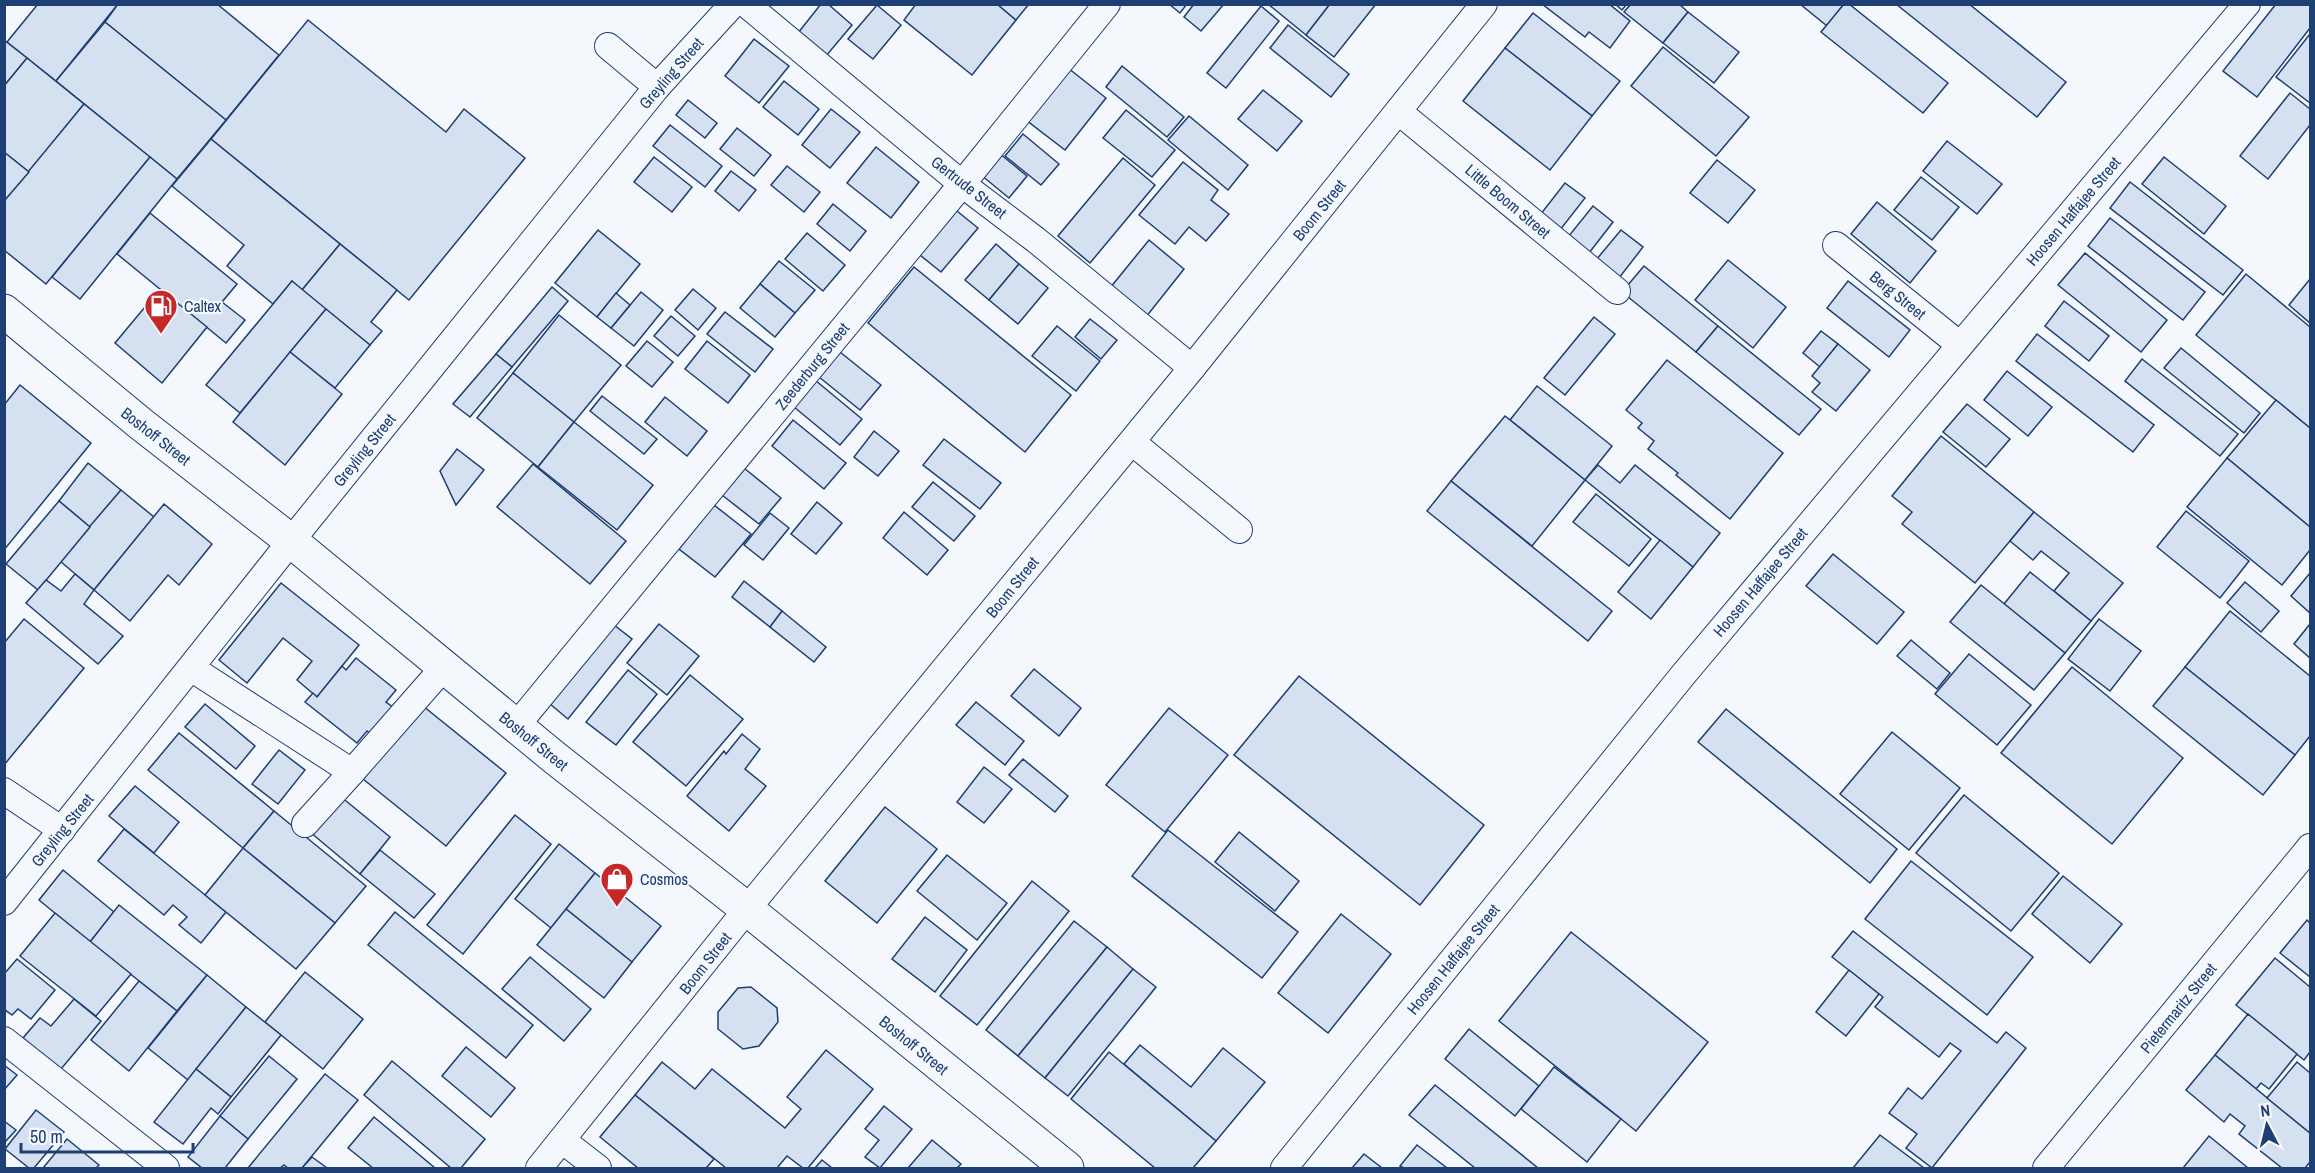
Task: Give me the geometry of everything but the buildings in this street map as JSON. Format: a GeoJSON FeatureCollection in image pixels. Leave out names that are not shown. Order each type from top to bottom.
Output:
{"type":"FeatureCollection","features":[{"type":"Feature","properties":{"kind":"main road","name":"Boshoff Street"},"geometry":{"type":"LineString","coordinates":[[4,311],[141,424],[291,541],[516,726],[747,909],[1051,1164]]}},
{"type":"Feature","properties":{"kind":"street","name":"Greyling Street"},"geometry":{"type":"LineString","coordinates":[[4,902],[657,87],[733,4]]}},
{"type":"Feature","properties":{"kind":"street","name":"Gertrude Street"},"geometry":{"type":"LineString","coordinates":[[746,4],[962,184],[1036,240],[1192,368]]}},
{"type":"Feature","properties":{"kind":"street","name":"Zeederburg Street"},"geometry":{"type":"LineString","coordinates":[[516,726],[962,184],[1107,4]]}},
{"type":"Feature","properties":{"kind":"street","name":"Boom Street"},"geometry":{"type":"LineString","coordinates":[[539,1168],[747,909],[1132,442],[1484,4]]}},
{"type":"Feature","properties":{"kind":"street","name":"Hoosen Haffajee Street"},"geometry":{"type":"LineString","coordinates":[[1284,1168],[1675,684],[2247,4]]}},
{"type":"Feature","properties":{"kind":"street"},"geometry":{"type":"LineString","coordinates":[[608,46],[657,87]]}},
{"type":"Feature","properties":{"kind":"street","name":"Little Boom Street"},"geometry":{"type":"LineString","coordinates":[[1399,112],[1617,291]]}},
{"type":"Feature","properties":{"kind":"street","name":"Berg Street"},"geometry":{"type":"LineString","coordinates":[[1836,245],[1960,345]]}},
{"type":"Feature","properties":{"kind":"street"},"geometry":{"type":"LineString","coordinates":[[1132,442],[1239,530]]}},
{"type":"Feature","properties":{"kind":"street"},"geometry":{"type":"LineString","coordinates":[[305,824],[444,667]]}},
{"type":"Feature","properties":{"kind":"street"},"geometry":{"type":"LineString","coordinates":[[191,668],[352,772]]}},
{"type":"Feature","properties":{"kind":"street"},"geometry":{"type":"LineString","coordinates":[[4,791],[62,830]]}},
{"type":"Feature","properties":{"kind":"street","name":"Pietermaritz Street"},"geometry":{"type":"LineString","coordinates":[[2046,1168],[2310,850]]}},
{"type":"Feature","properties":{"kind":"street"},"geometry":{"type":"LineString","coordinates":[[4,1040],[166,1168]]}},
{"type":"Feature","properties":{"kind":"street"},"geometry":{"type":"LineString","coordinates":[[562,1140],[598,1168]]}},
{"type":"Feature","properties":{"kind":"place","name":"Caltex"},"geometry":{"type":"Point","coordinates":[161,335]}},
{"type":"Feature","properties":{"kind":"place","name":"Cosmos"},"geometry":{"type":"Point","coordinates":[617,908]}}]}
